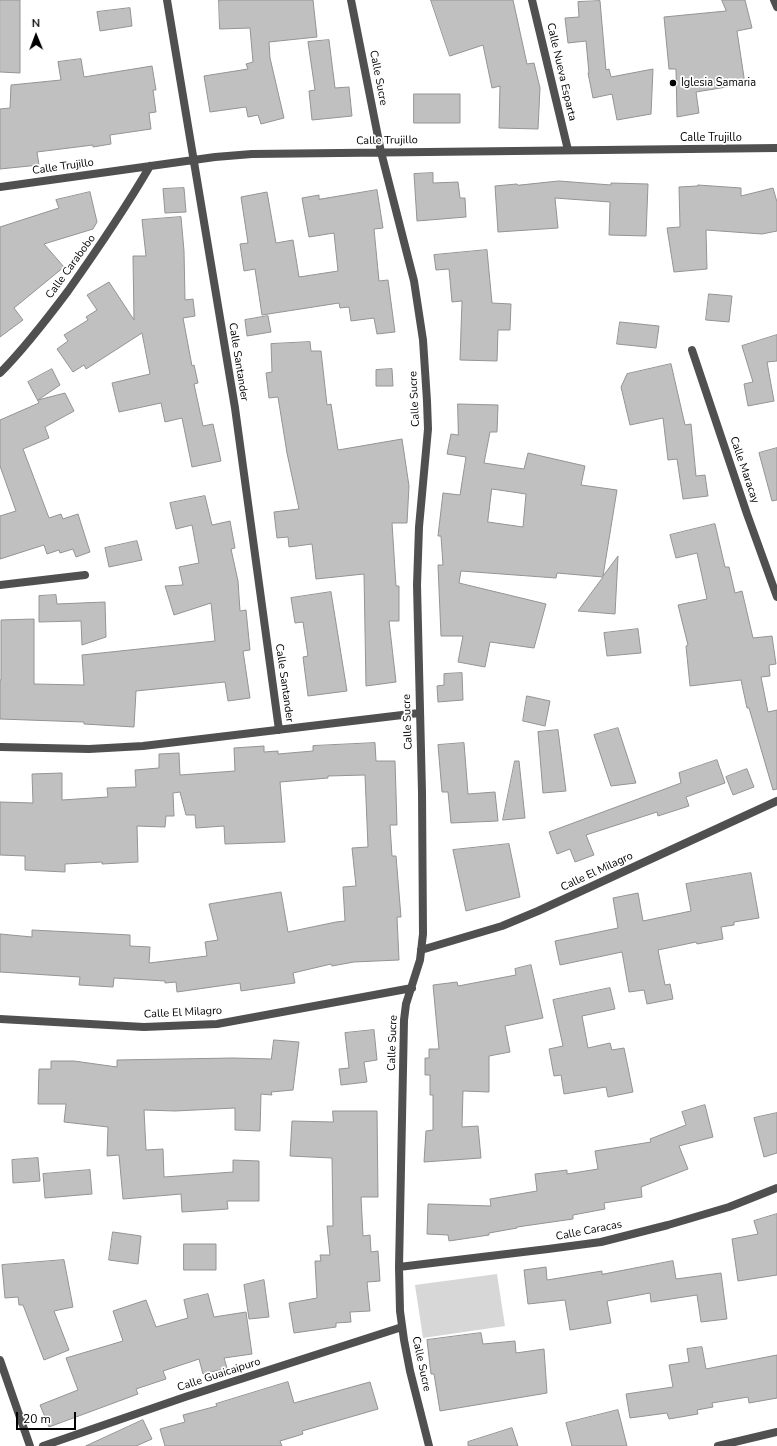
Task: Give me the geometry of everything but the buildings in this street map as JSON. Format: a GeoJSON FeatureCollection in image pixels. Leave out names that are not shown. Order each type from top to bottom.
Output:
{"type":"FeatureCollection","features":[{"type":"Feature","properties":{"kind":"street","name":"Calle Santander"},"geometry":{"type":"LineString","coordinates":[[167,0],[234,408],[280,730]]}},
{"type":"Feature","properties":{"kind":"street","name":"Calle Sucre"},"geometry":{"type":"LineString","coordinates":[[351,0],[381,152],[414,281],[423,340],[427,400],[428,429],[419,527],[417,585],[422,792],[423,934],[420,960],[406,1004],[404,1020],[399,1267],[402,1327],[410,1371],[429,1446]]}},
{"type":"Feature","properties":{"kind":"street","name":"Calle Nueva Esparta"},"geometry":{"type":"LineString","coordinates":[[532,0],[568,150]]}},
{"type":"Feature","properties":{"kind":"street"},"geometry":{"type":"LineString","coordinates":[[774,0],[777,7]]}},
{"type":"Feature","properties":{"kind":"street","name":"Calle Trujillo"},"geometry":{"type":"LineString","coordinates":[[0,187],[194,160],[252,154],[777,148]]}},
{"type":"Feature","properties":{"kind":"street","name":"Calle Carabobo"},"geometry":{"type":"LineString","coordinates":[[0,373],[43,325],[113,227],[150,166]]}},
{"type":"Feature","properties":{"kind":"street","name":"Calle Maracay"},"geometry":{"type":"LineString","coordinates":[[692,350],[747,514],[777,597]]}},
{"type":"Feature","properties":{"kind":"street"},"geometry":{"type":"LineString","coordinates":[[0,585],[85,575]]}},
{"type":"Feature","properties":{"kind":"street"},"geometry":{"type":"LineString","coordinates":[[0,747],[89,749],[143,746],[419,713]]}},
{"type":"Feature","properties":{"kind":"street","name":"Calle El Milagro"},"geometry":{"type":"LineString","coordinates":[[421,950],[502,926],[538,911],[777,801]]}},
{"type":"Feature","properties":{"kind":"street","name":"Calle El Milagro"},"geometry":{"type":"LineString","coordinates":[[0,1019],[144,1027],[217,1024],[412,988]]}},
{"type":"Feature","properties":{"kind":"street","name":"Calle Caracas"},"geometry":{"type":"LineString","coordinates":[[399,1267],[548,1250],[601,1242],[668,1225],[729,1206],[777,1188]]}},
{"type":"Feature","properties":{"kind":"street","name":"Calle Guaicaipuro"},"geometry":{"type":"LineString","coordinates":[[43,1446],[185,1397],[402,1327]]}},
{"type":"Feature","properties":{"kind":"street"},"geometry":{"type":"LineString","coordinates":[[0,1360],[30,1446]]}},
{"type":"Feature","properties":{"kind":"street"},"geometry":{"type":"LineString","coordinates":[[718,1446],[777,1432]]}},
{"type":"Feature","properties":{"kind":"shaded area"},"geometry":{"type":"Polygon","coordinates":[[[497,1274],[505,1326],[423,1338],[415,1285],[497,1274]]]}},
{"type":"Feature","properties":{"kind":"place","name":"Iglesia Samaria"},"geometry":{"type":"Point","coordinates":[673,83]}}]}
